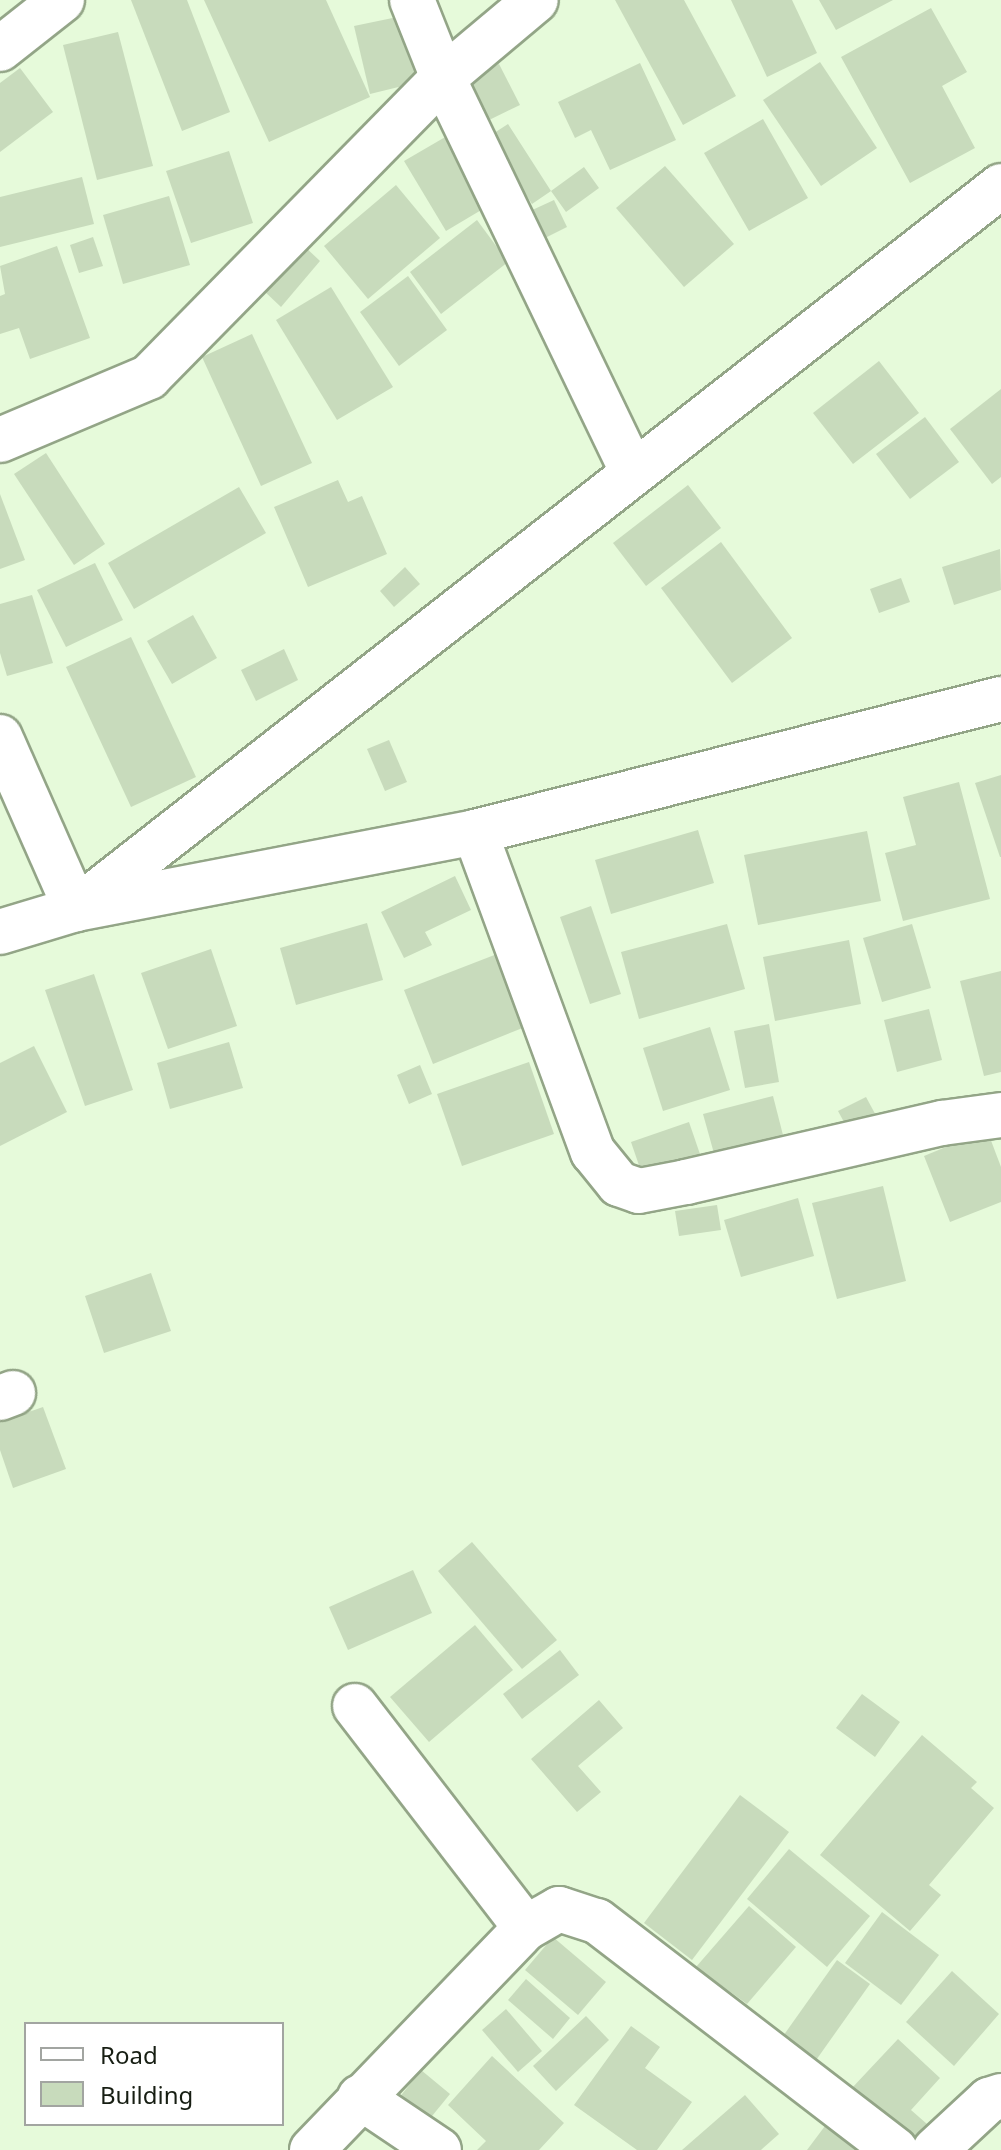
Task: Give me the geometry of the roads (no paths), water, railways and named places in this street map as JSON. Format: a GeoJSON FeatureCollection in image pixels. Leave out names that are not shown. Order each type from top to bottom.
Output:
{"type":"FeatureCollection","features":[{"type":"Feature","properties":{"kind":"street"},"geometry":{"type":"LineString","coordinates":[[0,49],[62,0]]}},
{"type":"Feature","properties":{"kind":"street"},"geometry":{"type":"LineString","coordinates":[[412,0],[443,78],[632,471]]}},
{"type":"Feature","properties":{"kind":"street"},"geometry":{"type":"LineString","coordinates":[[0,440],[149,377],[443,78],[536,0]]}},
{"type":"Feature","properties":{"kind":"street"},"geometry":{"type":"LineString","coordinates":[[76,909],[632,471],[1001,186]]}},
{"type":"Feature","properties":{"kind":"street"},"geometry":{"type":"LineString","coordinates":[[0,932],[76,909],[475,832],[1001,699]]}},
{"type":"Feature","properties":{"kind":"street"},"geometry":{"type":"LineString","coordinates":[[0,737],[76,909]]}},
{"type":"Feature","properties":{"kind":"street"},"geometry":{"type":"LineString","coordinates":[[475,832],[593,1152],[619,1184],[639,1191],[663,1187],[1001,1115]]}},
{"type":"Feature","properties":{"kind":"street"},"geometry":{"type":"LineString","coordinates":[[355,1706],[526,1928]]}},
{"type":"Feature","properties":{"kind":"street"},"geometry":{"type":"LineString","coordinates":[[312,2150],[526,1928],[559,1909],[597,1921],[895,2150]]}},
{"type":"Feature","properties":{"kind":"street"},"geometry":{"type":"LineString","coordinates":[[935,2150],[989,2100],[1001,2096]]}},
{"type":"Feature","properties":{"kind":"street"},"geometry":{"type":"LineString","coordinates":[[360,2097],[439,2150]]}}]}
